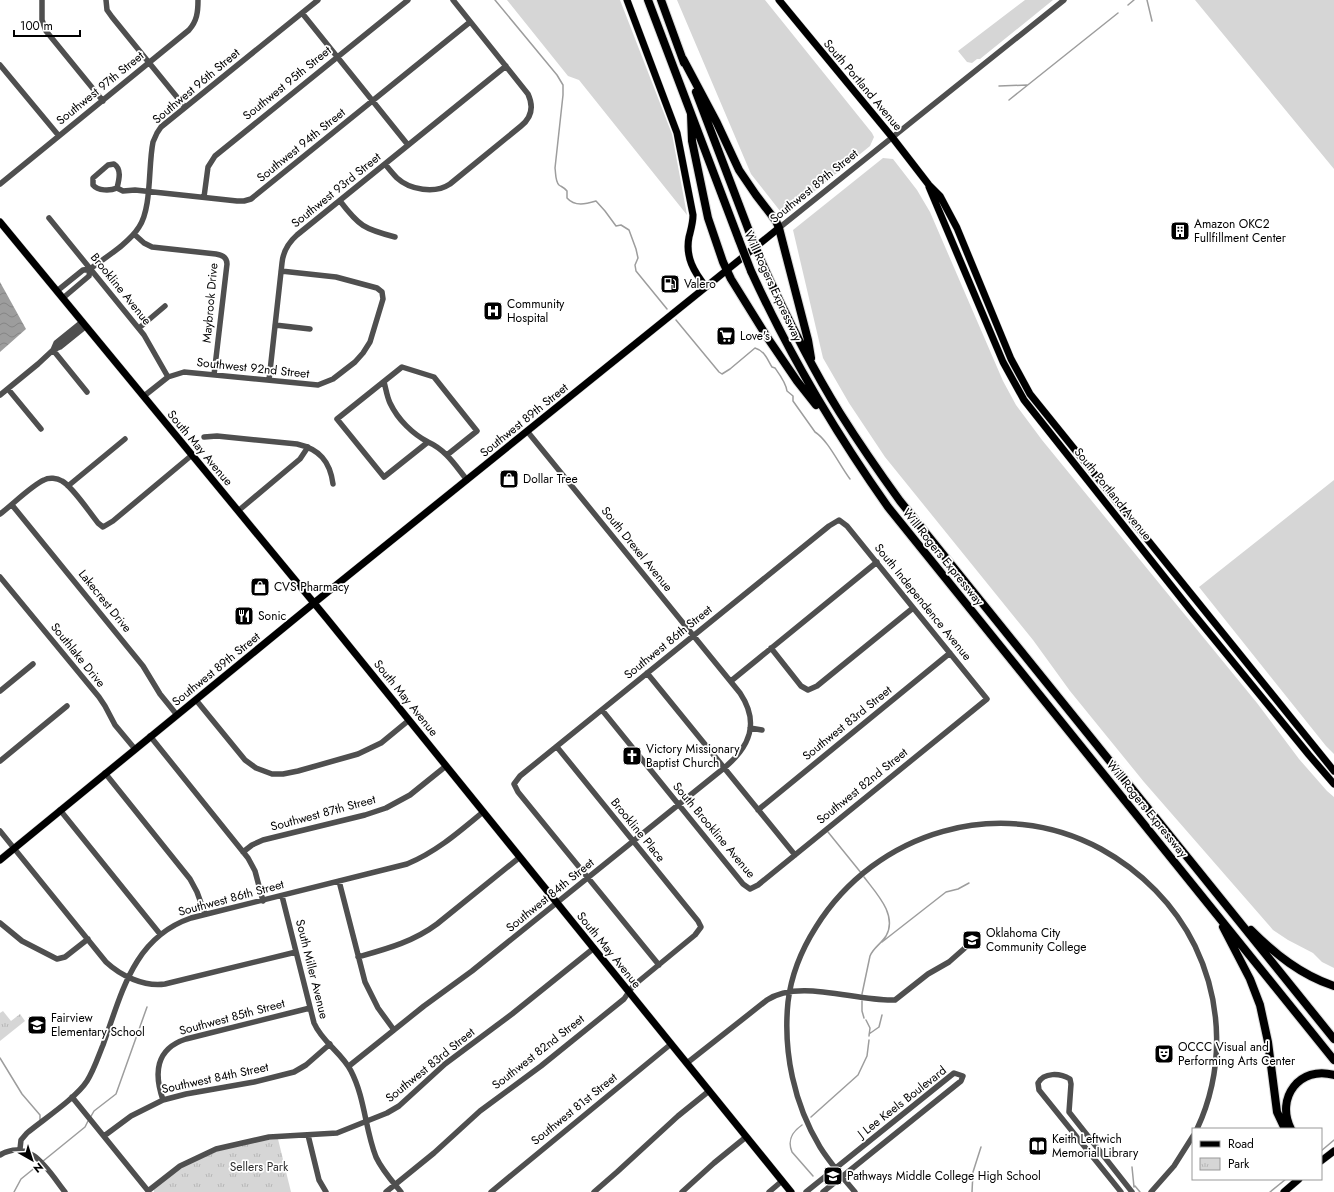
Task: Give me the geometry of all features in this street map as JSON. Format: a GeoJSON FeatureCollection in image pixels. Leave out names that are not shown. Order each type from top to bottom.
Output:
{"type":"FeatureCollection","features":[{"type":"Feature","properties":{"kind":"highway","name":"Will Rogers Expressway"},"geometry":{"type":"LineString","coordinates":[[648,0],[751,271],[787,344],[832,424],[862,470],[897,518],[1334,1060]]}},
{"type":"Feature","properties":{"kind":"highway","name":"Will Rogers Expressway"},"geometry":{"type":"LineString","coordinates":[[661,0],[749,231],[777,298],[813,367],[846,423],[900,501],[1334,1039]]}},
{"type":"Feature","properties":{"kind":"highway"},"geometry":{"type":"LineString","coordinates":[[683,59],[740,170],[756,195],[776,221],[779,228],[808,340],[813,367]]}},
{"type":"Feature","properties":{"kind":"highway"},"geometry":{"type":"LineString","coordinates":[[691,114],[692,141],[708,218],[715,242],[727,270],[747,306],[797,381],[832,424]]}},
{"type":"Feature","properties":{"kind":"highway"},"geometry":{"type":"LineString","coordinates":[[1225,905],[1273,951],[1287,962],[1309,975],[1334,986]]}},
{"type":"Feature","properties":{"kind":"highway"},"geometry":{"type":"LineString","coordinates":[[1218,916],[1231,944],[1248,974],[1260,1005],[1266,1031],[1277,1112],[1285,1128]]}},
{"type":"Feature","properties":{"kind":"highway"},"geometry":{"type":"LineString","coordinates":[[1291,1128],[1286,1118],[1286,1105],[1288,1096],[1294,1086],[1302,1079],[1311,1075],[1321,1073],[1334,1075]]}},
{"type":"Feature","properties":{"kind":"main road"},"geometry":{"type":"LineString","coordinates":[[626,0],[677,133],[693,215],[688,247],[689,257],[695,272],[706,287]]}},
{"type":"Feature","properties":{"kind":"main road","name":"South Portland Avenue"},"geometry":{"type":"LineString","coordinates":[[778,0],[892,137],[929,185],[940,196],[950,214],[1011,359],[1030,394],[1334,771]]}},
{"type":"Feature","properties":{"kind":"main road","name":"South Portland Avenue"},"geometry":{"type":"LineString","coordinates":[[929,185],[1003,362],[1024,400],[1227,655],[1334,784]]}},
{"type":"Feature","properties":{"kind":"main road","name":"South May Avenue"},"geometry":{"type":"LineString","coordinates":[[0,222],[314,603],[791,1192]]}},
{"type":"Feature","properties":{"kind":"main road","name":"Southwest 89th Street"},"geometry":{"type":"LineString","coordinates":[[0,860],[150,736],[779,228]]}},
{"type":"Feature","properties":{"kind":"main road"},"geometry":{"type":"LineString","coordinates":[[1322,1161],[1334,1151]]}},
{"type":"Feature","properties":{"kind":"main road"},"geometry":{"type":"LineString","coordinates":[[1284,1192],[1298,1180]]}},
{"type":"Feature","properties":{"kind":"street"},"geometry":{"type":"LineString","coordinates":[[42,0],[42,20],[46,31],[103,101]]}},
{"type":"Feature","properties":{"kind":"street"},"geometry":{"type":"LineString","coordinates":[[106,0],[107,10],[110,15],[185,107]]}},
{"type":"Feature","properties":{"kind":"street","name":"Southwest 97th Street"},"geometry":{"type":"LineString","coordinates":[[0,184],[193,26],[198,16],[198,0]]}},
{"type":"Feature","properties":{"kind":"street","name":"Southwest 96th Street"},"geometry":{"type":"LineString","coordinates":[[57,291],[83,270],[90,269],[134,234],[142,223],[146,212],[153,146],[161,127],[318,0]]}},
{"type":"Feature","properties":{"kind":"street","name":"Southwest 95th Street"},"geometry":{"type":"LineString","coordinates":[[204,197],[207,170],[213,158],[408,0]]}},
{"type":"Feature","properties":{"kind":"street"},"geometry":{"type":"LineString","coordinates":[[385,164],[401,181],[424,189],[438,189],[447,186],[521,126],[529,117],[531,108],[528,94],[452,0]]}},
{"type":"Feature","properties":{"kind":"street","name":"Southwest 89th Street"},"geometry":{"type":"LineString","coordinates":[[779,228],[1064,0]]}},
{"type":"Feature","properties":{"kind":"street"},"geometry":{"type":"LineString","coordinates":[[302,13],[408,145]]}},
{"type":"Feature","properties":{"kind":"street","name":"Southwest 94th Street"},"geometry":{"type":"LineString","coordinates":[[117,188],[119,170],[114,164],[108,166],[93,178],[93,185],[97,188],[112,190],[117,188],[125,191],[242,201],[251,199],[470,22]]}},
{"type":"Feature","properties":{"kind":"street"},"geometry":{"type":"LineString","coordinates":[[0,64],[59,136]]}},
{"type":"Feature","properties":{"kind":"street","name":"Southwest 93rd Street"},"geometry":{"type":"LineString","coordinates":[[269,380],[284,252],[291,241],[506,66]]}},
{"type":"Feature","properties":{"kind":"street"},"geometry":{"type":"LineString","coordinates":[[340,201],[352,216],[362,225],[373,231],[395,237]]}},
{"type":"Feature","properties":{"kind":"street","name":"Brookline Avenue"},"geometry":{"type":"LineString","coordinates":[[50,218],[139,328],[153,349],[168,377]]}},
{"type":"Feature","properties":{"kind":"street","name":"Maybrook Drive"},"geometry":{"type":"LineString","coordinates":[[134,234],[144,243],[152,247],[216,254],[226,259],[227,264],[214,375]]}},
{"type":"Feature","properties":{"kind":"street","name":"Southwest 96th Street"},"geometry":{"type":"LineString","coordinates":[[63,298],[89,276],[90,269]]}},
{"type":"Feature","properties":{"kind":"street","name":"Southwest 92nd Street"},"geometry":{"type":"LineString","coordinates":[[144,396],[168,377],[184,372],[318,385],[328,382],[338,376],[358,359],[368,346],[384,299],[382,292],[377,288],[336,277],[281,271]]}},
{"type":"Feature","properties":{"kind":"street"},"geometry":{"type":"LineString","coordinates":[[139,328],[165,306]]}},
{"type":"Feature","properties":{"kind":"street"},"geometry":{"type":"LineString","coordinates":[[0,395],[38,364],[53,350],[56,343],[84,324]]}},
{"type":"Feature","properties":{"kind":"street"},"geometry":{"type":"LineString","coordinates":[[275,325],[310,329]]}},
{"type":"Feature","properties":{"kind":"street"},"geometry":{"type":"LineString","coordinates":[[53,350],[87,392]]}},
{"type":"Feature","properties":{"kind":"street"},"geometry":{"type":"LineString","coordinates":[[428,442],[384,477],[337,419],[402,367],[434,377],[477,431],[447,455]]}},
{"type":"Feature","properties":{"kind":"street"},"geometry":{"type":"LineString","coordinates":[[384,382],[390,404],[416,436],[435,445],[447,455],[467,480]]}},
{"type":"Feature","properties":{"kind":"street"},"geometry":{"type":"LineString","coordinates":[[8,389],[41,430]]}},
{"type":"Feature","properties":{"kind":"street","name":"South Drexel Avenue"},"geometry":{"type":"LineString","coordinates":[[527,431],[731,681]]}},
{"type":"Feature","properties":{"kind":"street"},"geometry":{"type":"LineString","coordinates":[[204,437],[233,437],[297,444],[317,452],[331,470],[334,484]]}},
{"type":"Feature","properties":{"kind":"street"},"geometry":{"type":"LineString","coordinates":[[68,486],[125,439]]}},
{"type":"Feature","properties":{"kind":"street"},"geometry":{"type":"LineString","coordinates":[[238,510],[300,459],[308,448]]}},
{"type":"Feature","properties":{"kind":"street"},"geometry":{"type":"LineString","coordinates":[[0,514],[44,479],[58,479],[68,486],[98,523],[103,527],[113,521],[192,455]]}},
{"type":"Feature","properties":{"kind":"street","name":"Lakecrest Drive"},"geometry":{"type":"LineString","coordinates":[[12,505],[144,666],[160,694],[177,715]]}},
{"type":"Feature","properties":{"kind":"street","name":"Southwest 86th Street"},"geometry":{"type":"LineString","coordinates":[[588,878],[518,792],[514,784],[520,776],[829,526],[839,520]]}},
{"type":"Feature","properties":{"kind":"street","name":"South Independence Avenue"},"geometry":{"type":"LineString","coordinates":[[839,520],[847,526],[877,562],[987,699]]}},
{"type":"Feature","properties":{"kind":"street"},"geometry":{"type":"LineString","coordinates":[[731,681],[877,562]]}},
{"type":"Feature","properties":{"kind":"street","name":"Southlake Drive"},"geometry":{"type":"LineString","coordinates":[[0,577],[99,698],[115,725],[135,749]]}},
{"type":"Feature","properties":{"kind":"street"},"geometry":{"type":"LineString","coordinates":[[771,648],[801,686],[808,690],[817,686],[913,608]]}},
{"type":"Feature","properties":{"kind":"street","name":"Southwest 83rd Street"},"geometry":{"type":"LineString","coordinates":[[758,810],[950,654]]}},
{"type":"Feature","properties":{"kind":"street"},"geometry":{"type":"LineString","coordinates":[[0,691],[33,664]]}},
{"type":"Feature","properties":{"kind":"street"},"geometry":{"type":"LineString","coordinates":[[647,673],[795,855]]}},
{"type":"Feature","properties":{"kind":"street","name":"Southwest 84th Street"},"geometry":{"type":"LineString","coordinates":[[349,1066],[424,1006],[462,980],[736,758],[747,742],[750,728],[750,715],[743,697],[731,681]]}},
{"type":"Feature","properties":{"kind":"street","name":"Southwest 82nd Street"},"geometry":{"type":"LineString","coordinates":[[750,889],[758,885],[987,699]]}},
{"type":"Feature","properties":{"kind":"street"},"geometry":{"type":"LineString","coordinates":[[196,700],[241,756],[252,765],[272,774],[283,774],[349,758],[381,743],[409,720]]}},
{"type":"Feature","properties":{"kind":"street"},"geometry":{"type":"LineString","coordinates":[[0,761],[67,706]]}},
{"type":"Feature","properties":{"kind":"street","name":"South Brookline Avenue"},"geometry":{"type":"LineString","coordinates":[[602,710],[743,884],[750,889]]}},
{"type":"Feature","properties":{"kind":"street"},"geometry":{"type":"LineString","coordinates":[[750,728],[762,730]]}},
{"type":"Feature","properties":{"kind":"street"},"geometry":{"type":"LineString","coordinates":[[150,736],[244,852],[255,871],[263,900]]}},
{"type":"Feature","properties":{"kind":"street","name":"Brookline Place"},"geometry":{"type":"LineString","coordinates":[[557,747],[698,921],[701,928]]}},
{"type":"Feature","properties":{"kind":"street","name":"Southwest 87th Street"},"geometry":{"type":"LineString","coordinates":[[244,852],[252,845],[263,840],[365,815],[386,808],[410,795],[446,766]]}},
{"type":"Feature","properties":{"kind":"street"},"geometry":{"type":"LineString","coordinates":[[105,773],[193,884],[205,914]]}},
{"type":"Feature","properties":{"kind":"street"},"geometry":{"type":"LineString","coordinates":[[60,810],[160,934]]}},
{"type":"Feature","properties":{"kind":"street","name":"Southwest 86th Street"},"geometry":{"type":"LineString","coordinates":[[20,1149],[21,1140],[25,1135],[81,1090],[93,1070],[129,977],[140,956],[160,934],[176,924],[205,914],[398,867],[422,857],[441,845],[483,812]]}},
{"type":"Feature","properties":{"kind":"street"},"geometry":{"type":"LineString","coordinates":[[855,1192],[820,1147],[808,1124],[797,1096],[790,1068],[787,1038],[788,1002],[790,991],[803,952],[812,933],[824,914],[852,882],[890,854],[910,844],[952,829],[976,825],[1003,824],[1028,826],[1068,835],[1082,840],[1109,854],[1131,868],[1148,883],[1176,916],[1200,956],[1212,997],[1215,1015],[1217,1043],[1215,1068],[1204,1113],[1197,1128]]}},
{"type":"Feature","properties":{"kind":"street"},"geometry":{"type":"LineString","coordinates":[[0,831],[110,965],[129,977],[142,982],[165,984],[296,952]]}},
{"type":"Feature","properties":{"kind":"street"},"geometry":{"type":"LineString","coordinates":[[358,957],[392,948],[422,934],[437,924],[520,857]]}},
{"type":"Feature","properties":{"kind":"street"},"geometry":{"type":"LineString","coordinates":[[588,878],[658,966]]}},
{"type":"Feature","properties":{"kind":"street"},"geometry":{"type":"LineString","coordinates":[[339,881],[365,982],[372,999],[394,1030]]}},
{"type":"Feature","properties":{"kind":"street","name":"South Miller Avenue"},"geometry":{"type":"LineString","coordinates":[[282,896],[315,1026],[349,1066],[359,1091],[376,1158],[401,1192]]}},
{"type":"Feature","properties":{"kind":"street"},"geometry":{"type":"LineString","coordinates":[[0,922],[14,936],[57,959],[65,957],[88,939]]}},
{"type":"Feature","properties":{"kind":"street","name":"Southwest 82nd Street"},"geometry":{"type":"LineString","coordinates":[[386,1192],[434,1153],[480,1111],[556,1054],[624,999],[633,986],[696,935],[701,928]]}},
{"type":"Feature","properties":{"kind":"street"},"geometry":{"type":"LineString","coordinates":[[687,1064],[767,1000],[779,993],[800,990],[895,1000],[928,974],[949,962],[966,947]]}},
{"type":"Feature","properties":{"kind":"street","name":"Southwest 83rd Street"},"geometry":{"type":"LineString","coordinates":[[149,1191],[180,1166],[216,1149],[269,1137],[338,1133],[387,1114],[399,1106],[445,1064],[512,1014],[594,948]]}},
{"type":"Feature","properties":{"kind":"street","name":"Southwest 85th Street"},"geometry":{"type":"LineString","coordinates":[[163,1100],[158,1082],[158,1066],[164,1054],[175,1043],[310,1008]]}},
{"type":"Feature","properties":{"kind":"street","name":"Southwest 84th Street"},"geometry":{"type":"LineString","coordinates":[[104,1136],[131,1116],[163,1100],[289,1073],[306,1065],[330,1044]]}},
{"type":"Feature","properties":{"kind":"street","name":"Southwest 81st Street"},"geometry":{"type":"LineString","coordinates":[[491,1192],[671,1044]]}},
{"type":"Feature","properties":{"kind":"street","name":"J Lee Keels Boulevard"},"geometry":{"type":"LineString","coordinates":[[806,1192],[954,1074],[963,1076],[961,1081],[823,1192]]}},
{"type":"Feature","properties":{"kind":"street"},"geometry":{"type":"LineString","coordinates":[[1120,1192],[1040,1092],[1038,1083],[1039,1080],[1046,1075],[1065,1076],[1070,1079],[1072,1084],[1069,1112],[1132,1192]]}},
{"type":"Feature","properties":{"kind":"street"},"geometry":{"type":"LineString","coordinates":[[594,1192],[678,1116],[709,1091]]}},
{"type":"Feature","properties":{"kind":"street"},"geometry":{"type":"LineString","coordinates":[[72,1097],[149,1191]]}},
{"type":"Feature","properties":{"kind":"street"},"geometry":{"type":"LineString","coordinates":[[308,1135],[319,1180],[326,1192]]}},
{"type":"Feature","properties":{"kind":"street"},"geometry":{"type":"LineString","coordinates":[[682,1192],[714,1162],[746,1137]]}},
{"type":"Feature","properties":{"kind":"street"},"geometry":{"type":"LineString","coordinates":[[1151,1192],[1174,1166],[1192,1138]]}},
{"type":"Feature","properties":{"kind":"street"},"geometry":{"type":"LineString","coordinates":[[0,1155],[20,1149],[28,1152],[44,1165],[65,1192]]}},
{"type":"Feature","properties":{"kind":"street"},"geometry":{"type":"LineString","coordinates":[[825,1176],[832,1185]]}},
{"type":"Feature","properties":{"kind":"street"},"geometry":{"type":"LineString","coordinates":[[769,1192],[782,1181]]}},
{"type":"Feature","properties":{"kind":"green space"},"geometry":{"type":"Polygon","coordinates":[[[507,0],[620,0],[672,134],[687,215],[579,80],[568,76],[507,0]]]}},
{"type":"Feature","properties":{"kind":"green space"},"geometry":{"type":"Polygon","coordinates":[[[677,0],[765,0],[872,133],[874,137],[870,146],[784,216],[751,174],[677,0]]]}},
{"type":"Feature","properties":{"kind":"green space"},"geometry":{"type":"Polygon","coordinates":[[[1025,0],[1053,0],[980,59],[977,59],[972,63],[967,62],[958,51],[1025,0]]]}},
{"type":"Feature","properties":{"kind":"green space"},"geometry":{"type":"Polygon","coordinates":[[[1195,0],[1334,0],[1334,169],[1195,0]]]}},
{"type":"Feature","properties":{"kind":"green space"},"geometry":{"type":"Polygon","coordinates":[[[883,158],[893,159],[917,190],[930,212],[1003,381],[1016,405],[1042,440],[1257,703],[1299,759],[1334,797],[1334,968],[1322,962],[1313,953],[1273,930],[1144,782],[1070,691],[1033,640],[885,457],[849,403],[823,358],[793,230],[883,158]]]}},
{"type":"Feature","properties":{"kind":"green space"},"geometry":{"type":"Polygon","coordinates":[[[1334,480],[1334,754],[1199,587],[1334,480]]]}},
{"type":"Feature","properties":{"kind":"green space"},"geometry":{"type":"Polygon","coordinates":[[[3,1011],[11,1021],[20,1014],[25,1021],[0,1041],[0,1013],[3,1011]]]}},
{"type":"Feature","properties":{"kind":"green space","name":"Sellers Park"},"geometry":{"type":"Polygon","coordinates":[[[278,1139],[291,1192],[154,1192],[154,1189],[178,1170],[203,1156],[253,1142],[278,1139]]]}},
{"type":"Feature","properties":{"kind":"water"},"geometry":{"type":"Polygon","coordinates":[[[0,282],[26,329],[0,352],[0,282]]]}},
{"type":"Feature","properties":{"kind":"waterway"},"geometry":{"type":"LineString","coordinates":[[495,0],[557,75],[563,85],[555,168],[556,179],[559,185],[567,191],[567,198],[570,201],[577,204],[596,201],[616,226],[621,225],[629,230],[638,258],[635,265],[636,271],[667,309]]}},
{"type":"Feature","properties":{"kind":"waterway"},"geometry":{"type":"LineString","coordinates":[[1128,5],[1134,0]]}},
{"type":"Feature","properties":{"kind":"waterway"},"geometry":{"type":"LineString","coordinates":[[1147,0],[1152,21]]}},
{"type":"Feature","properties":{"kind":"waterway"},"geometry":{"type":"LineString","coordinates":[[1009,100],[1118,13]]}},
{"type":"Feature","properties":{"kind":"waterway"},"geometry":{"type":"LineString","coordinates":[[999,86],[1027,85]]}},
{"type":"Feature","properties":{"kind":"waterway"},"geometry":{"type":"LineString","coordinates":[[676,320],[722,374],[755,348],[761,351],[772,367],[775,368],[781,376],[787,391],[793,396],[793,401],[815,432],[825,441],[850,479]]}},
{"type":"Feature","properties":{"kind":"waterway"},"geometry":{"type":"LineString","coordinates":[[828,832],[862,874]]}},
{"type":"Feature","properties":{"kind":"waterway"},"geometry":{"type":"LineString","coordinates":[[862,994],[870,956],[886,936],[889,928],[889,920],[884,905],[864,877]]}},
{"type":"Feature","properties":{"kind":"waterway"},"geometry":{"type":"LineString","coordinates":[[882,942],[946,892],[958,889],[969,883]]}},
{"type":"Feature","properties":{"kind":"waterway"},"geometry":{"type":"LineString","coordinates":[[862,1001],[864,1018]]}},
{"type":"Feature","properties":{"kind":"waterway"},"geometry":{"type":"LineString","coordinates":[[90,1118],[94,1111],[116,1094],[147,1007]]}},
{"type":"Feature","properties":{"kind":"waterway"},"geometry":{"type":"LineString","coordinates":[[869,1034],[879,1027],[882,1015]]}},
{"type":"Feature","properties":{"kind":"waterway"},"geometry":{"type":"LineString","coordinates":[[866,1020],[870,1028],[869,1036]]}},
{"type":"Feature","properties":{"kind":"waterway"},"geometry":{"type":"LineString","coordinates":[[811,1117],[858,1075],[867,1056],[869,1040]]}},
{"type":"Feature","properties":{"kind":"waterway"},"geometry":{"type":"LineString","coordinates":[[0,1058],[22,1094],[40,1115],[40,1121]]}},
{"type":"Feature","properties":{"kind":"waterway"},"geometry":{"type":"LineString","coordinates":[[14,1192],[21,1179],[85,1127],[88,1121]]}},
{"type":"Feature","properties":{"kind":"waterway"},"geometry":{"type":"LineString","coordinates":[[802,1125],[793,1133],[790,1144],[792,1152],[813,1176]]}},
{"type":"Feature","properties":{"kind":"waterway"},"geometry":{"type":"LineString","coordinates":[[1322,1150],[1334,1140]]}},
{"type":"Feature","properties":{"kind":"waterway"},"geometry":{"type":"LineString","coordinates":[[972,1192],[973,1172],[981,1147]]}},
{"type":"Feature","properties":{"kind":"waterway"},"geometry":{"type":"LineString","coordinates":[[1132,1167],[1134,1187]]}},
{"type":"Feature","properties":{"kind":"waterway"},"geometry":{"type":"LineString","coordinates":[[1270,1192],[1285,1180]]}},
{"type":"Feature","properties":{"kind":"waterway"},"geometry":{"type":"LineString","coordinates":[[1135,1186],[1140,1192]]}},
{"type":"Feature","properties":{"kind":"place","name":"Amazon OKC2 Fullfillment Center"},"geometry":{"type":"Point","coordinates":[1180,231]}},
{"type":"Feature","properties":{"kind":"place","name":"Valero"},"geometry":{"type":"Point","coordinates":[670,284]}},
{"type":"Feature","properties":{"kind":"place","name":"Community Hospital"},"geometry":{"type":"Point","coordinates":[493,311]}},
{"type":"Feature","properties":{"kind":"place","name":"Love's"},"geometry":{"type":"Point","coordinates":[726,336]}},
{"type":"Feature","properties":{"kind":"place","name":"Dollar Tree"},"geometry":{"type":"Point","coordinates":[509,479]}},
{"type":"Feature","properties":{"kind":"place","name":"CVS Pharmacy"},"geometry":{"type":"Point","coordinates":[260,587]}},
{"type":"Feature","properties":{"kind":"place","name":"Sonic"},"geometry":{"type":"Point","coordinates":[244,616]}},
{"type":"Feature","properties":{"kind":"place","name":"Victory Missionary Baptist Church"},"geometry":{"type":"Point","coordinates":[632,756]}},
{"type":"Feature","properties":{"kind":"place","name":"Oklahoma City Community College"},"geometry":{"type":"Point","coordinates":[972,940]}},
{"type":"Feature","properties":{"kind":"place","name":"Fairview Elementary School"},"geometry":{"type":"Point","coordinates":[37,1025]}},
{"type":"Feature","properties":{"kind":"place","name":"OCCC Visual and Performing Arts Center"},"geometry":{"type":"Point","coordinates":[1164,1054]}},
{"type":"Feature","properties":{"kind":"place","name":"Keith Leftwich Memorial Library"},"geometry":{"type":"Point","coordinates":[1038,1146]}},
{"type":"Feature","properties":{"kind":"place","name":"Pathways Middle College High School"},"geometry":{"type":"Point","coordinates":[833,1176]}}]}
